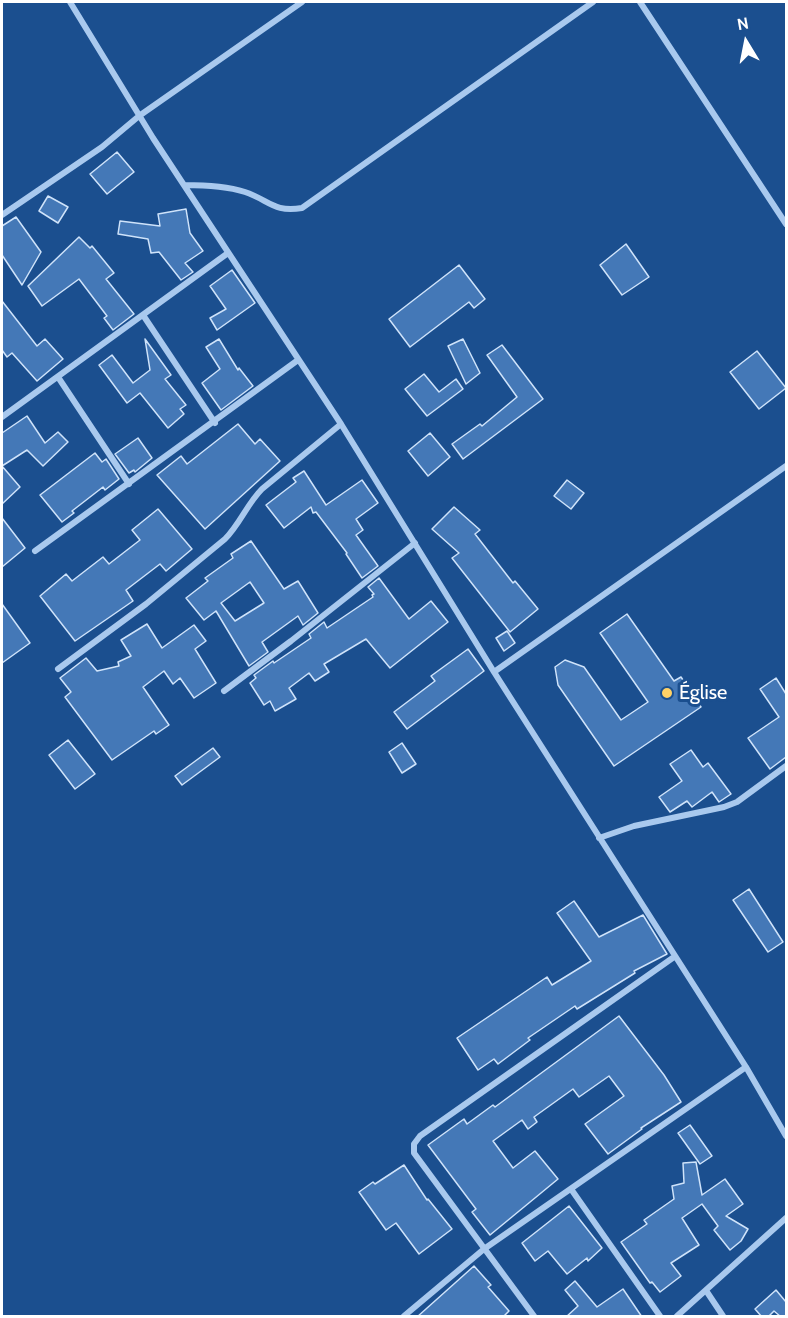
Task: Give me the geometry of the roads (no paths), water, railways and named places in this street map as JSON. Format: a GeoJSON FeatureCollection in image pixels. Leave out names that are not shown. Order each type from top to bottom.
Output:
{"type":"FeatureCollection","features":[{"type":"Feature","properties":{"kind":"street"},"geometry":{"type":"LineString","coordinates":[[70,2],[139,116],[341,424],[494,672],[746,1067],[786,1136]]}},
{"type":"Feature","properties":{"kind":"street"},"geometry":{"type":"LineString","coordinates":[[2,215],[102,147],[139,116],[302,2]]}},
{"type":"Feature","properties":{"kind":"street"},"geometry":{"type":"LineString","coordinates":[[185,185],[244,192],[286,211],[302,208],[593,2]]}},
{"type":"Feature","properties":{"kind":"street"},"geometry":{"type":"LineString","coordinates":[[640,2],[786,224]]}},
{"type":"Feature","properties":{"kind":"street"},"geometry":{"type":"LineString","coordinates":[[2,417],[228,253]]}},
{"type":"Feature","properties":{"kind":"street"},"geometry":{"type":"LineString","coordinates":[[143,315],[214,423]]}},
{"type":"Feature","properties":{"kind":"street"},"geometry":{"type":"LineString","coordinates":[[35,551],[298,360]]}},
{"type":"Feature","properties":{"kind":"street"},"geometry":{"type":"LineString","coordinates":[[58,377],[129,484]]}},
{"type":"Feature","properties":{"kind":"street"},"geometry":{"type":"LineString","coordinates":[[58,669],[146,604],[225,539],[236,527],[253,498],[262,489],[341,424]]}},
{"type":"Feature","properties":{"kind":"street"},"geometry":{"type":"LineString","coordinates":[[494,672],[786,466]]}},
{"type":"Feature","properties":{"kind":"street"},"geometry":{"type":"LineString","coordinates":[[224,691],[415,543]]}},
{"type":"Feature","properties":{"kind":"street"},"geometry":{"type":"LineString","coordinates":[[599,838],[634,826],[724,807],[737,801],[786,766]]}},
{"type":"Feature","properties":{"kind":"street"},"geometry":{"type":"LineString","coordinates":[[534,1317],[414,1153],[414,1144],[420,1136],[674,957]]}},
{"type":"Feature","properties":{"kind":"street"},"geometry":{"type":"LineString","coordinates":[[404,1317],[484,1249],[746,1067]]}},
{"type":"Feature","properties":{"kind":"street"},"geometry":{"type":"LineString","coordinates":[[571,1189],[660,1317]]}},
{"type":"Feature","properties":{"kind":"street"},"geometry":{"type":"LineString","coordinates":[[677,1317],[786,1218]]}},
{"type":"Feature","properties":{"kind":"street"},"geometry":{"type":"LineString","coordinates":[[707,1292],[723,1317]]}},
{"type":"Feature","properties":{"kind":"place","name":"Église"},"geometry":{"type":"Point","coordinates":[667,693]}}]}
